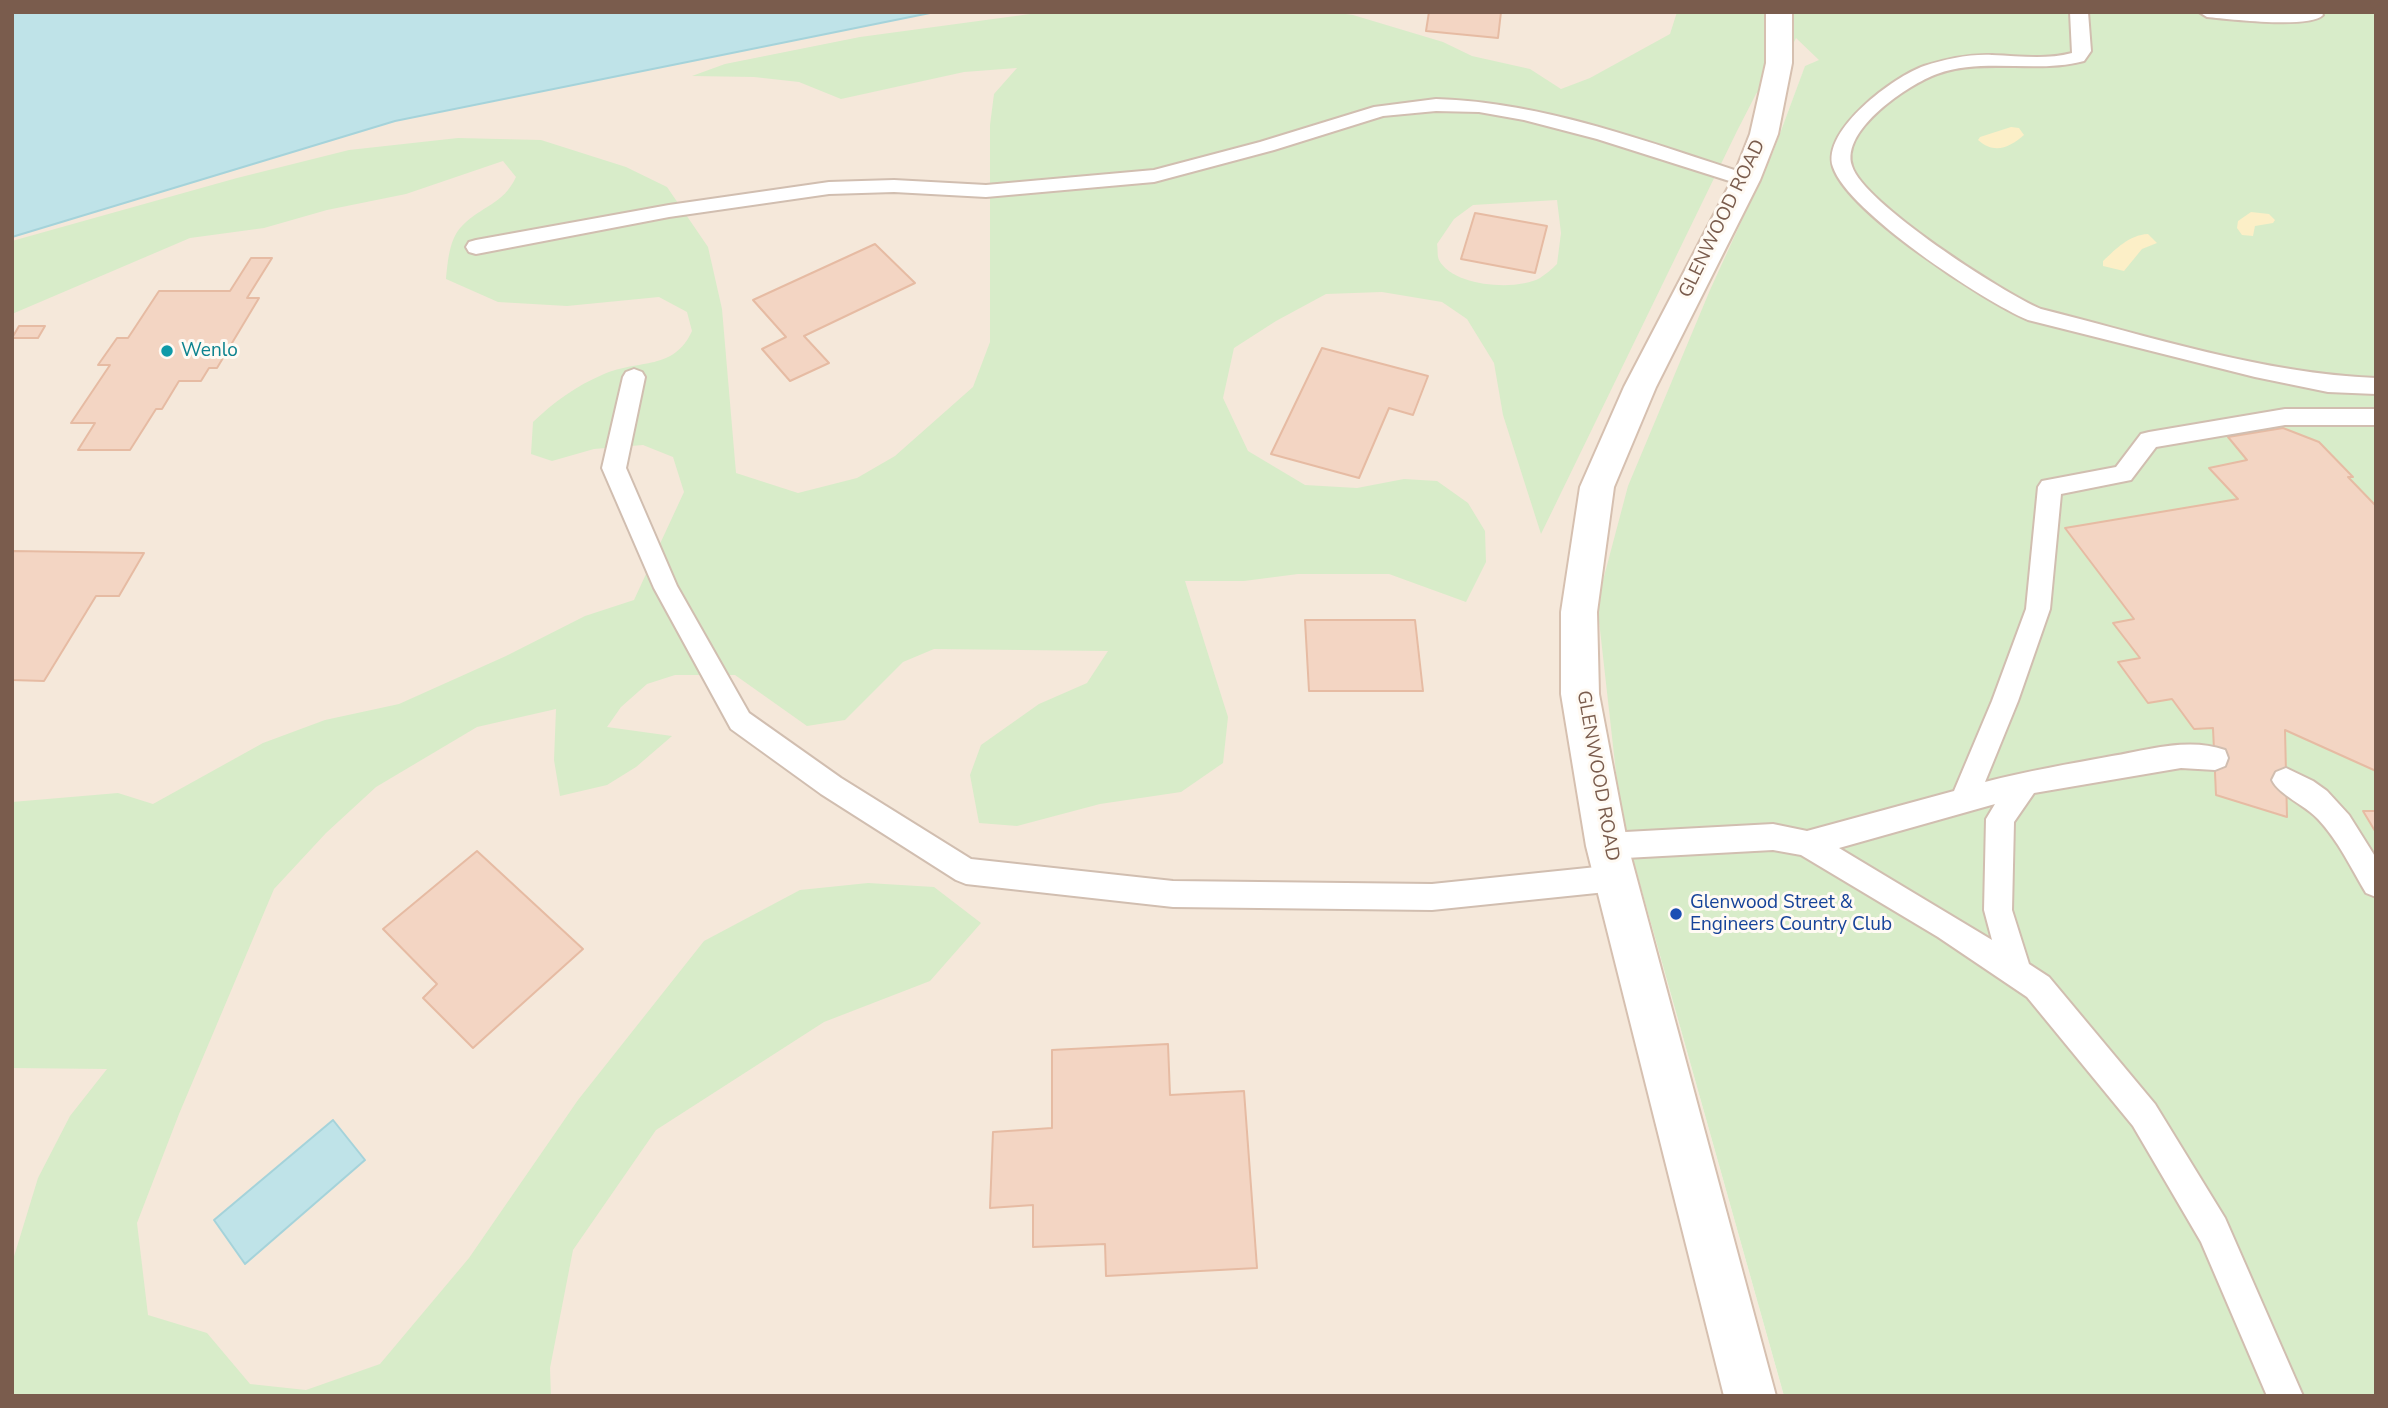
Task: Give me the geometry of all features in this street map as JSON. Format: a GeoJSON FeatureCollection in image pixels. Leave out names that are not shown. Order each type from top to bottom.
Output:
{"type":"FeatureCollection","features":[{"type":"Feature","properties":{"kind":"main road","name":"GLENWOOD ROAD"},"geometry":{"type":"LineString","coordinates":[[1750,1396],[1611,862],[1580,694],[1578,612],[1597,487],[1640,387],[1746,180],[1764,134],[1779,63],[1779,12]]}},
{"type":"Feature","properties":{"kind":"lane"},"geometry":{"type":"LineString","coordinates":[[2079,12],[2082,51],[2078,57],[2053,61],[1964,61],[1912,76],[1887,91],[1870,108],[1844,145],[1842,163],[1846,177],[1872,205],[2014,306],[2035,315],[2255,369],[2328,384],[2376,387]]}},
{"type":"Feature","properties":{"kind":"lane"},"geometry":{"type":"LineString","coordinates":[[2207,12],[2270,17],[2314,15]]}},
{"type":"Feature","properties":{"kind":"lane"},"geometry":{"type":"LineString","coordinates":[[476,247],[669,212],[829,188],[894,186],[986,191],[1154,176],[1267,146],[1381,111],[1436,104],[1479,106],[1524,115],[1604,135],[1746,180]]}},
{"type":"Feature","properties":{"kind":"lane"},"geometry":{"type":"LineString","coordinates":[[634,376],[614,468],[666,587],[740,721],[831,786],[966,871],[1173,894],[1433,897],[1611,862],[1773,837],[1807,844],[1948,927],[2038,987],[2144,1115],[2213,1230],[2285,1396]]}},
{"type":"Feature","properties":{"kind":"lane"},"geometry":{"type":"LineString","coordinates":[[1964,800],[2005,701],[2038,609],[2050,487],[2123,474],[2149,440],[2285,417],[2376,417]]}},
{"type":"Feature","properties":{"kind":"lane"},"geometry":{"type":"LineString","coordinates":[[1807,844],[2026,783],[2181,756],[2215,758]]}},
{"type":"Feature","properties":{"kind":"lane"},"geometry":{"type":"LineString","coordinates":[[2286,780],[2309,791],[2327,806],[2376,884]]}},
{"type":"Feature","properties":{"kind":"lane"},"geometry":{"type":"LineString","coordinates":[[2017,973],[1998,910],[2000,819],[2026,783]]}},
{"type":"Feature","properties":{"kind":"shaded area"},"geometry":{"type":"Polygon","coordinates":[[[935,12],[1926,12],[1805,67],[1773,152],[1621,817],[1784,1396],[12,1396],[12,237],[395,121],[935,12]]]}},
{"type":"Feature","properties":{"kind":"green space"},"geometry":{"type":"Polygon","coordinates":[[[1045,12],[1331,12],[1353,15],[1443,42],[1472,56],[1530,69],[1561,89],[1590,78],[1670,34],[1677,12],[2376,12],[2376,1396],[1784,1396],[1621,817],[1597,603],[1628,486],[1710,290],[1773,152],[1805,66],[1819,60],[1796,38],[1787,57],[1756,94],[1541,534],[1503,415],[1494,363],[1467,319],[1442,302],[1382,292],[1326,294],[1234,348],[1223,398],[1248,451],[1305,485],[1357,488],[1404,479],[1437,481],[1468,503],[1485,531],[1486,562],[1466,602],[1389,574],[1298,574],[1244,581],[1185,581],[1228,717],[1223,763],[1181,792],[1100,804],[1017,826],[979,823],[970,775],[981,745],[1039,704],[1087,683],[1108,651],[934,649],[903,662],[845,720],[807,726],[735,675],[675,675],[647,684],[621,707],[607,727],[672,736],[636,767],[607,785],[560,796],[554,760],[556,709],[477,727],[376,787],[326,833],[274,889],[179,1114],[137,1223],[148,1315],[207,1333],[250,1384],[306,1390],[380,1364],[469,1258],[578,1100],[704,941],[800,890],[868,883],[934,887],[981,923],[930,981],[824,1022],[656,1130],[573,1250],[550,1368],[551,1396],[12,1396],[12,1263],[38,1178],[70,1116],[107,1069],[12,1068],[12,802],[118,793],[153,804],[263,743],[325,720],[399,704],[506,656],[585,616],[634,600],[684,492],[673,457],[643,445],[594,449],[552,461],[531,454],[533,422],[566,395],[604,374],[654,362],[676,352],[692,331],[687,312],[659,297],[567,306],[498,302],[446,279],[450,251],[458,231],[469,219],[505,194],[516,177],[503,161],[406,194],[327,210],[264,228],[190,238],[12,314],[12,241],[237,178],[349,150],[458,138],[541,140],[626,167],[667,187],[708,247],[722,309],[736,473],[798,493],[857,478],[895,456],[973,387],[990,342],[990,125],[994,94],[1017,68],[964,72],[841,99],[799,82],[754,77],[692,76],[725,64],[860,37],[1045,12]],[[1557,200],[1473,205],[1454,219],[1437,244],[1438,256],[1446,269],[1471,281],[1502,285],[1530,282],[1540,278],[1557,264],[1561,233],[1557,200]]]}},
{"type":"Feature","properties":{"kind":"sand"},"geometry":{"type":"Polygon","coordinates":[[[2011,127],[2019,128],[2024,135],[2008,146],[1990,147],[1978,140],[1980,137],[2011,127]]]}},
{"type":"Feature","properties":{"kind":"sand"},"geometry":{"type":"Polygon","coordinates":[[[2251,212],[2269,214],[2275,220],[2273,223],[2255,226],[2253,236],[2242,235],[2237,228],[2238,221],[2251,212]]]}},
{"type":"Feature","properties":{"kind":"sand"},"geometry":{"type":"Polygon","coordinates":[[[2148,234],[2157,243],[2142,249],[2124,271],[2103,266],[2103,261],[2123,243],[2148,234]]]}},
{"type":"Feature","properties":{"kind":"water"},"geometry":{"type":"Polygon","coordinates":[[[12,12],[935,12],[395,121],[12,237],[12,12]]]}},
{"type":"Feature","properties":{"kind":"water"},"geometry":{"type":"Polygon","coordinates":[[[333,1120],[365,1160],[245,1264],[214,1220],[333,1120]]]}},
{"type":"Feature","properties":{"kind":"building"},"geometry":{"type":"Polygon","coordinates":[[[1429,12],[1501,12],[1498,38],[1426,31],[1429,12]]]}},
{"type":"Feature","properties":{"kind":"building"},"geometry":{"type":"Polygon","coordinates":[[[1475,213],[1547,226],[1535,273],[1461,259],[1475,213]]]}},
{"type":"Feature","properties":{"kind":"building"},"geometry":{"type":"Polygon","coordinates":[[[875,244],[915,283],[804,336],[829,363],[790,381],[762,349],[786,337],[753,300],[875,244]]]}},
{"type":"Feature","properties":{"kind":"building","name":"Wenlo"},"geometry":{"type":"Polygon","coordinates":[[[251,258],[272,258],[247,298],[259,298],[217,368],[209,368],[201,381],[179,381],[162,409],[156,409],[130,450],[78,450],[95,423],[71,423],[110,365],[98,365],[117,338],[128,338],[159,291],[230,291],[251,258]]]}},
{"type":"Feature","properties":{"kind":"building"},"geometry":{"type":"Polygon","coordinates":[[[19,326],[45,326],[38,338],[12,338],[19,326]]]}},
{"type":"Feature","properties":{"kind":"building"},"geometry":{"type":"Polygon","coordinates":[[[1322,348],[1428,376],[1413,415],[1389,408],[1359,478],[1271,454],[1322,348]]]}},
{"type":"Feature","properties":{"kind":"building"},"geometry":{"type":"Polygon","coordinates":[[[2283,428],[2319,442],[2353,477],[2348,477],[2376,506],[2376,771],[2285,730],[2287,817],[2216,795],[2213,728],[2194,729],[2172,699],[2148,703],[2118,662],[2140,658],[2113,623],[2134,619],[2065,528],[2238,499],[2209,468],[2247,460],[2228,437],[2283,428]]]}},
{"type":"Feature","properties":{"kind":"building"},"geometry":{"type":"Polygon","coordinates":[[[12,551],[144,553],[119,596],[96,596],[44,681],[12,680],[12,551]]]}},
{"type":"Feature","properties":{"kind":"building"},"geometry":{"type":"Polygon","coordinates":[[[1305,620],[1415,620],[1423,691],[1309,691],[1305,620]]]}},
{"type":"Feature","properties":{"kind":"building"},"geometry":{"type":"Polygon","coordinates":[[[2363,811],[2376,811],[2376,831],[2375,831],[2363,811]]]}},
{"type":"Feature","properties":{"kind":"building"},"geometry":{"type":"Polygon","coordinates":[[[477,851],[583,949],[473,1048],[423,998],[437,984],[383,929],[477,851]]]}},
{"type":"Feature","properties":{"kind":"building"},"geometry":{"type":"Polygon","coordinates":[[[1168,1044],[1170,1095],[1244,1091],[1257,1268],[1106,1276],[1105,1244],[1033,1247],[1033,1205],[990,1208],[993,1132],[1052,1128],[1052,1050],[1168,1044]]]}},
{"type":"Feature","properties":{"kind":"place","name":"Wenlo"},"geometry":{"type":"Point","coordinates":[167,351]}},
{"type":"Feature","properties":{"kind":"place","name":"Glenwood Street & Engineers Country Club"},"geometry":{"type":"Point","coordinates":[1676,914]}}]}
